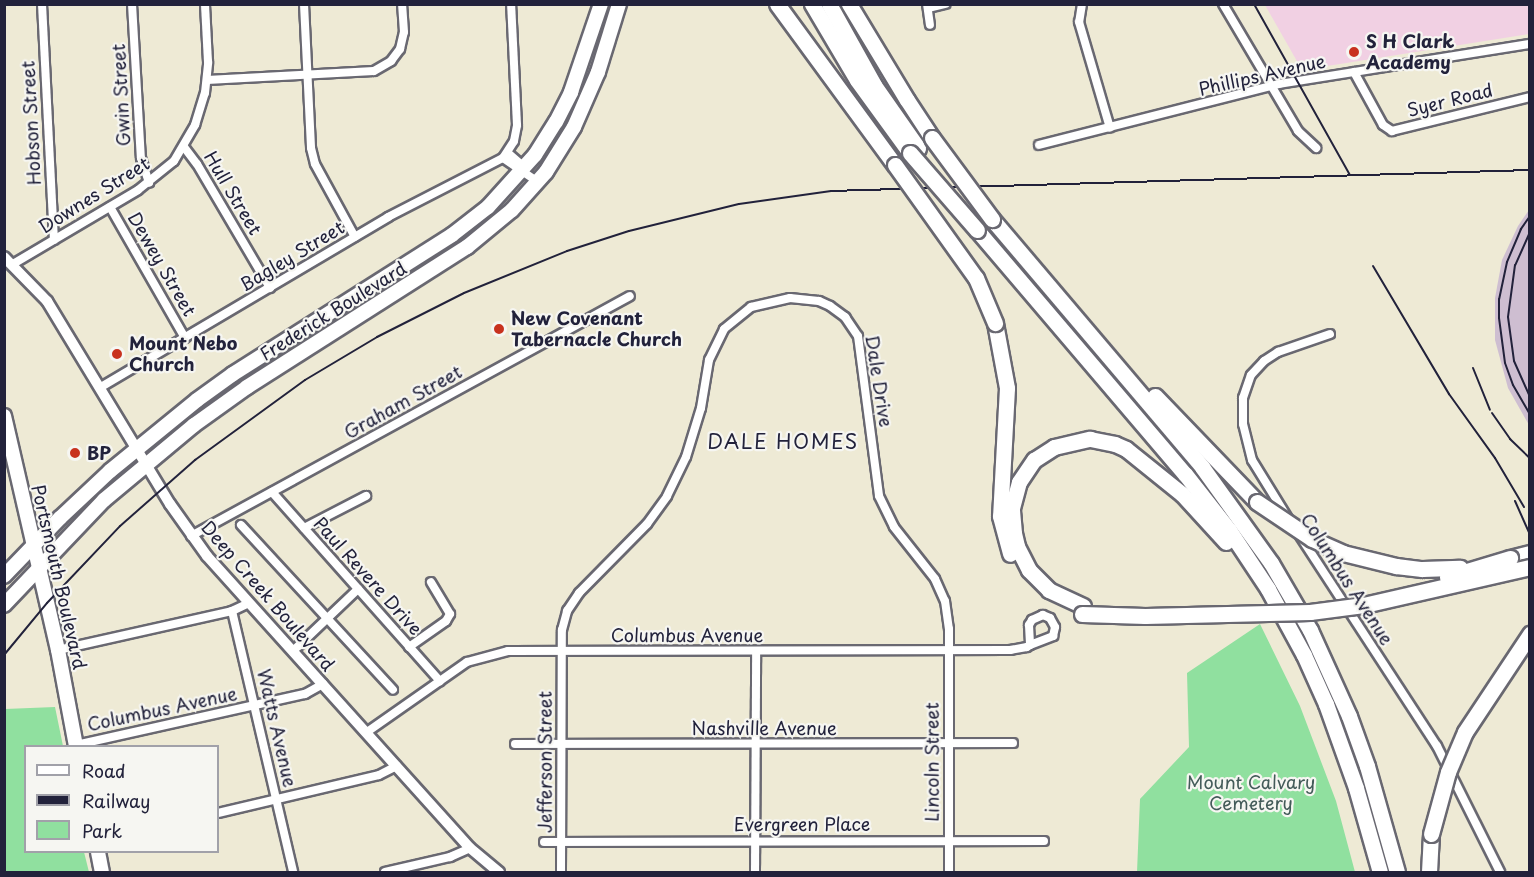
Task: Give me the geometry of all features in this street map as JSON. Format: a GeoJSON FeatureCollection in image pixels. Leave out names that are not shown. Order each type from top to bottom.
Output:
{"type":"FeatureCollection","features":[{"type":"Feature","properties":{"kind":"highway"},"geometry":{"type":"LineString","coordinates":[[777,4],[976,278],[995,323],[1007,388],[1000,516],[1003,532],[1018,569],[1032,587],[1051,602],[1083,610],[1145,616],[1320,611],[1390,600],[1530,567]]}},
{"type":"Feature","properties":{"kind":"highway"},"geometry":{"type":"LineString","coordinates":[[812,4],[857,80],[978,230],[1200,491],[1268,589],[1304,655],[1326,704],[1356,788],[1380,873]]}},
{"type":"Feature","properties":{"kind":"highway"},"geometry":{"type":"LineString","coordinates":[[829,4],[874,85],[914,150]]}},
{"type":"Feature","properties":{"kind":"highway"},"geometry":{"type":"LineString","coordinates":[[849,4],[932,138],[992,219],[1202,467],[1271,562],[1310,630],[1349,716],[1372,782],[1397,873]]}},
{"type":"Feature","properties":{"kind":"highway"},"geometry":{"type":"LineString","coordinates":[[856,4],[932,138]]}},
{"type":"Feature","properties":{"kind":"highway"},"geometry":{"type":"LineString","coordinates":[[992,219],[1167,409],[1257,502],[1312,539],[1343,553],[1383,564],[1440,570],[1465,568],[1530,554]]}},
{"type":"Feature","properties":{"kind":"highway"},"geometry":{"type":"LineString","coordinates":[[1268,589],[1182,494],[1136,456],[1115,444],[1090,439],[1065,442],[1043,453],[1025,471],[1014,494],[1011,521],[1017,546],[1029,570],[1049,590],[1083,610],[1248,607],[1343,602],[1418,587],[1510,558]]}},
{"type":"Feature","properties":{"kind":"highway"},"geometry":{"type":"LineString","coordinates":[[1429,873],[1431,834],[1439,799],[1460,742],[1530,634]]}},
{"type":"Feature","properties":{"kind":"main road","name":"Frederick Boulevard"},"geometry":{"type":"LineString","coordinates":[[4,576],[136,448],[233,374],[452,236],[488,207],[523,170],[546,139],[567,100],[600,4]]}},
{"type":"Feature","properties":{"kind":"main road","name":"Frederick Boulevard"},"geometry":{"type":"LineString","coordinates":[[4,605],[104,500],[146,464],[247,387],[467,247],[512,210],[538,182],[560,153],[588,99],[620,4]]}},
{"type":"Feature","properties":{"kind":"main road","name":"Portsmouth Boulevard"},"geometry":{"type":"LineString","coordinates":[[4,416],[58,650],[76,745]]}},
{"type":"Feature","properties":{"kind":"main road"},"geometry":{"type":"LineString","coordinates":[[98,853],[102,873]]}},
{"type":"Feature","properties":{"kind":"street","name":"Hobson Street"},"geometry":{"type":"LineString","coordinates":[[42,4],[54,240]]}},
{"type":"Feature","properties":{"kind":"street","name":"Gwin Street"},"geometry":{"type":"LineString","coordinates":[[132,4],[141,158],[149,183]]}},
{"type":"Feature","properties":{"kind":"street","name":"Downes Street"},"geometry":{"type":"LineString","coordinates":[[9,260],[54,240],[110,207],[149,183],[174,161],[184,147],[201,109],[207,80],[205,4]]}},
{"type":"Feature","properties":{"kind":"street"},"geometry":{"type":"LineString","coordinates":[[303,4],[315,164],[355,237]]}},
{"type":"Feature","properties":{"kind":"street"},"geometry":{"type":"LineString","coordinates":[[207,80],[365,73],[384,67],[395,56],[403,40],[402,4]]}},
{"type":"Feature","properties":{"kind":"street"},"geometry":{"type":"LineString","coordinates":[[511,4],[518,125],[505,155],[522,165],[523,170],[538,182]]}},
{"type":"Feature","properties":{"kind":"street"},"geometry":{"type":"LineString","coordinates":[[930,25],[927,6],[946,4]]}},
{"type":"Feature","properties":{"kind":"street"},"geometry":{"type":"LineString","coordinates":[[1082,4],[1079,22],[1110,128]]}},
{"type":"Feature","properties":{"kind":"street"},"geometry":{"type":"LineString","coordinates":[[1223,4],[1298,131],[1316,148]]}},
{"type":"Feature","properties":{"kind":"street","name":"Phillips Avenue"},"geometry":{"type":"LineString","coordinates":[[1039,145],[1271,86],[1530,44]]}},
{"type":"Feature","properties":{"kind":"street","name":"Syer Road"},"geometry":{"type":"LineString","coordinates":[[1354,72],[1382,122],[1388,129],[1395,131],[1530,97]]}},
{"type":"Feature","properties":{"kind":"street","name":"Hull Street"},"geometry":{"type":"LineString","coordinates":[[184,147],[197,164],[270,288]]}},
{"type":"Feature","properties":{"kind":"street","name":"Bagley Street"},"geometry":{"type":"LineString","coordinates":[[100,387],[417,201],[505,155]]}},
{"type":"Feature","properties":{"kind":"street","name":"Dewey Street"},"geometry":{"type":"LineString","coordinates":[[110,207],[185,338]]}},
{"type":"Feature","properties":{"kind":"street","name":"Deep Creek Boulevard"},"geometry":{"type":"LineString","coordinates":[[9,260],[47,301],[191,536],[470,848],[499,873]]}},
{"type":"Feature","properties":{"kind":"street","name":"Graham Street"},"geometry":{"type":"LineString","coordinates":[[191,536],[630,296]]}},
{"type":"Feature","properties":{"kind":"street","name":"Dale Drive"},"geometry":{"type":"LineString","coordinates":[[562,651],[564,619],[572,602],[646,524],[680,473],[694,433],[709,360],[717,338],[730,322],[751,307],[790,298],[830,306],[845,317],[858,336],[879,496],[894,527],[935,579],[941,591],[948,612],[949,651]]}},
{"type":"Feature","properties":{"kind":"street","name":"Columbus Avenue"},"geometry":{"type":"LineString","coordinates":[[1330,334],[1278,352],[1264,361],[1251,375],[1242,410],[1248,446],[1259,473],[1437,746],[1500,873]]}},
{"type":"Feature","properties":{"kind":"street","name":"Paul Revere Drive"},"geometry":{"type":"LineString","coordinates":[[272,492],[440,681]]}},
{"type":"Feature","properties":{"kind":"street"},"geometry":{"type":"LineString","coordinates":[[304,528],[366,496]]}},
{"type":"Feature","properties":{"kind":"street"},"geometry":{"type":"LineString","coordinates":[[241,525],[393,690]]}},
{"type":"Feature","properties":{"kind":"street"},"geometry":{"type":"LineString","coordinates":[[409,647],[446,621],[450,614],[431,582]]}},
{"type":"Feature","properties":{"kind":"street"},"geometry":{"type":"LineString","coordinates":[[293,651],[358,589]]}},
{"type":"Feature","properties":{"kind":"street"},"geometry":{"type":"LineString","coordinates":[[58,650],[232,611],[249,603]]}},
{"type":"Feature","properties":{"kind":"street","name":"Watts Avenue"},"geometry":{"type":"LineString","coordinates":[[232,611],[293,873]]}},
{"type":"Feature","properties":{"kind":"street","name":"Columbus Avenue"},"geometry":{"type":"LineString","coordinates":[[367,732],[467,662],[494,653],[949,651],[1010,650],[1030,645]]}},
{"type":"Feature","properties":{"kind":"street","name":"Jefferson Street"},"geometry":{"type":"LineString","coordinates":[[561,873],[562,651]]}},
{"type":"Feature","properties":{"kind":"street"},"geometry":{"type":"LineString","coordinates":[[755,873],[756,651]]}},
{"type":"Feature","properties":{"kind":"street","name":"Lincoln Street"},"geometry":{"type":"LineString","coordinates":[[949,651],[949,873]]}},
{"type":"Feature","properties":{"kind":"street","name":"Columbus Avenue"},"geometry":{"type":"LineString","coordinates":[[80,745],[305,694],[323,684]]}},
{"type":"Feature","properties":{"kind":"street","name":"Nashville Avenue"},"geometry":{"type":"LineString","coordinates":[[514,744],[1013,743]]}},
{"type":"Feature","properties":{"kind":"street"},"geometry":{"type":"LineString","coordinates":[[219,813],[378,775],[397,766]]}},
{"type":"Feature","properties":{"kind":"street","name":"Evergreen Place"},"geometry":{"type":"LineString","coordinates":[[544,842],[1044,841]]}},
{"type":"Feature","properties":{"kind":"street"},"geometry":{"type":"LineString","coordinates":[[385,873],[450,857],[470,848]]}},
{"type":"Feature","properties":{"kind":"shaded area","name":"S H Clark Academy"},"geometry":{"type":"Polygon","coordinates":[[[1265,5],[1529,5],[1529,34],[1302,70],[1265,5]]]}},
{"type":"Feature","properties":{"kind":"shaded area"},"geometry":{"type":"Polygon","coordinates":[[[1529,210],[1529,425],[1508,388],[1495,340],[1495,298],[1502,260],[1518,226],[1529,210]]]}},
{"type":"Feature","properties":{"kind":"green space","name":"Mount Calvary Cemetery"},"geometry":{"type":"Polygon","coordinates":[[[1260,624],[1300,706],[1336,801],[1355,872],[1137,872],[1140,799],[1189,747],[1187,673],[1260,624]]]}},
{"type":"Feature","properties":{"kind":"green space"},"geometry":{"type":"Polygon","coordinates":[[[55,707],[63,745],[24,745],[24,853],[84,853],[89,872],[5,872],[5,709],[55,707]]]}},
{"type":"Feature","properties":{"kind":"railway"},"geometry":{"type":"LineString","coordinates":[[1254,4],[1350,175]]}},
{"type":"Feature","properties":{"kind":"railway"},"geometry":{"type":"LineString","coordinates":[[4,655],[47,603],[120,526],[195,460],[305,380],[377,337],[464,293],[567,251],[629,231],[739,204],[831,191],[1530,170]]}},
{"type":"Feature","properties":{"kind":"railway"},"geometry":{"type":"LineString","coordinates":[[1530,216],[1521,229],[1507,262],[1499,299],[1505,363],[1513,385],[1530,415]]}},
{"type":"Feature","properties":{"kind":"railway"},"geometry":{"type":"LineString","coordinates":[[1530,232],[1515,265],[1508,317],[1514,361],[1530,397]]}},
{"type":"Feature","properties":{"kind":"railway"},"geometry":{"type":"LineString","coordinates":[[1373,266],[1449,394],[1495,458],[1524,507]]}},
{"type":"Feature","properties":{"kind":"railway"},"geometry":{"type":"LineString","coordinates":[[1473,368],[1490,410]]}},
{"type":"Feature","properties":{"kind":"railway"},"geometry":{"type":"LineString","coordinates":[[1492,413],[1510,439],[1530,458]]}},
{"type":"Feature","properties":{"kind":"railway"},"geometry":{"type":"LineString","coordinates":[[1515,501],[1530,534]]}},
{"type":"Feature","properties":{"kind":"place","name":"S H Clark Academy"},"geometry":{"type":"Point","coordinates":[1354,52]}},
{"type":"Feature","properties":{"kind":"place","name":"New Covenant Tabernacle Church"},"geometry":{"type":"Point","coordinates":[499,329]}},
{"type":"Feature","properties":{"kind":"place","name":"Mount Nebo Church"},"geometry":{"type":"Point","coordinates":[117,354]}},
{"type":"Feature","properties":{"kind":"place","name":"BP"},"geometry":{"type":"Point","coordinates":[75,453]}},
{"type":"Feature","properties":{"kind":"district","name":"DALE HOMES"},"geometry":{"type":"Point","coordinates":[783,441]}}]}
